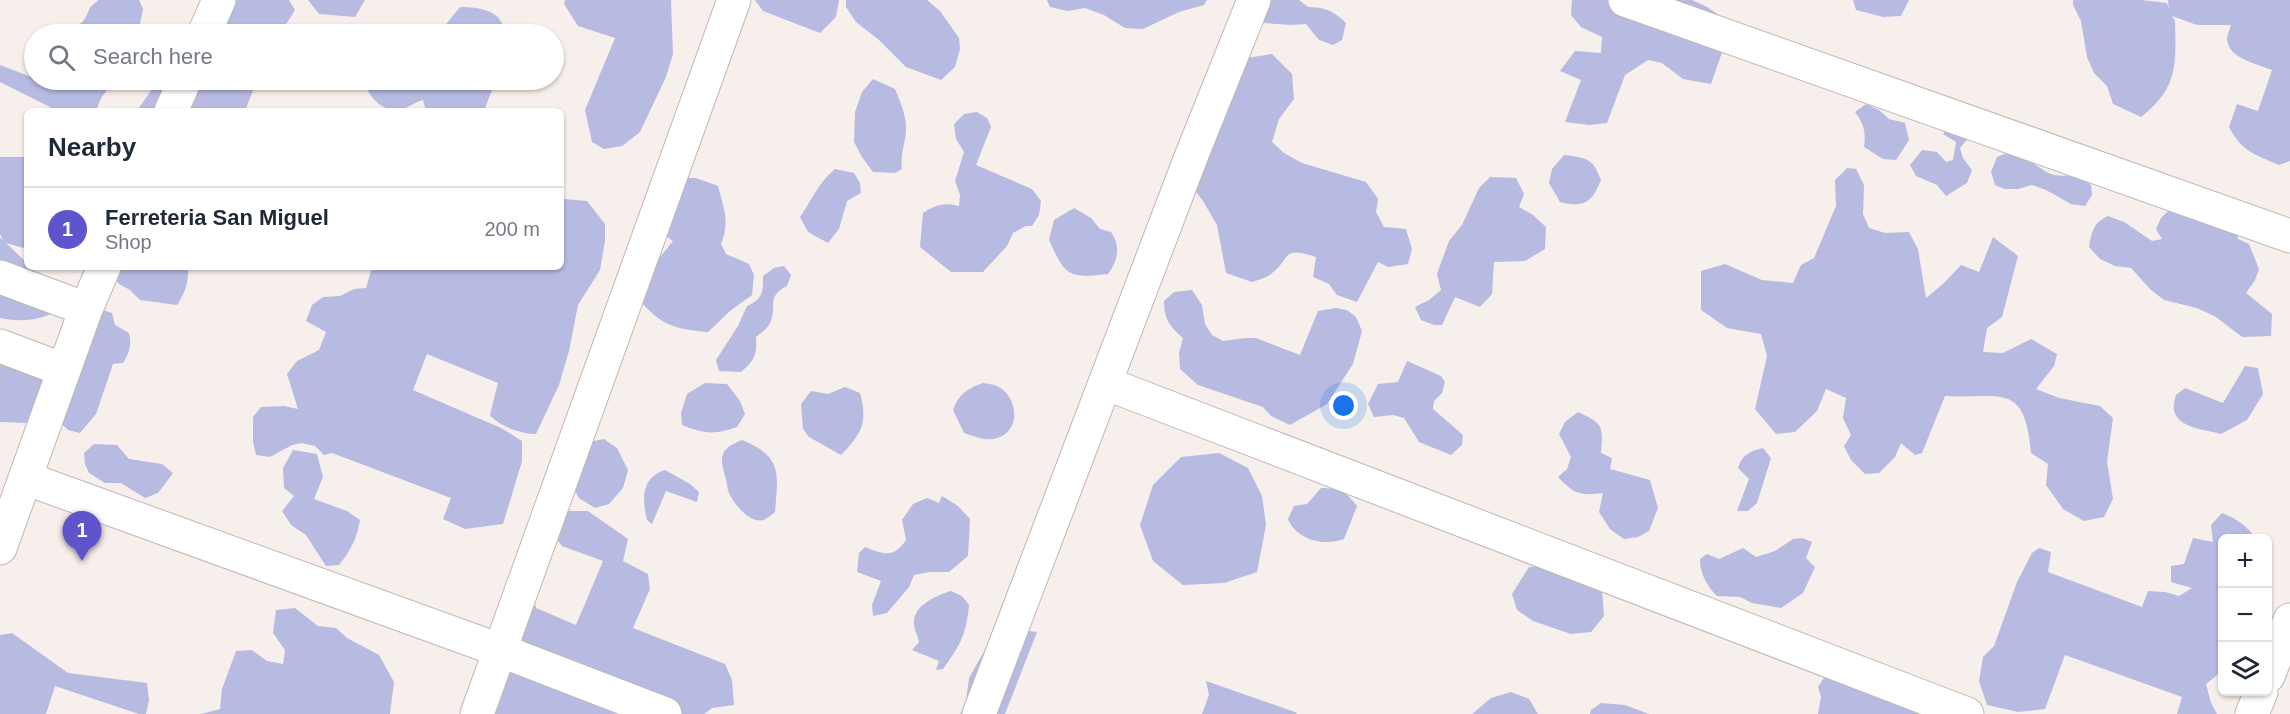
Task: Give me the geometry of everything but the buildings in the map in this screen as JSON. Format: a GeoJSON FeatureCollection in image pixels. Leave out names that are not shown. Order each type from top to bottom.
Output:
{"type":"FeatureCollection","features":[{"type":"Feature","properties":{"kind":"street"},"geometry":{"type":"LineString","coordinates":[[208,24],[219,0]]}},
{"type":"Feature","properties":{"kind":"street"},"geometry":{"type":"LineString","coordinates":[[477,714],[502,651],[734,0]]}},
{"type":"Feature","properties":{"kind":"street"},"geometry":{"type":"LineString","coordinates":[[979,714],[1191,157],[1254,0]]}},
{"type":"Feature","properties":{"kind":"street"},"geometry":{"type":"LineString","coordinates":[[1625,0],[2290,236]]}},
{"type":"Feature","properties":{"kind":"street"},"geometry":{"type":"LineString","coordinates":[[172,108],[180,90]]}},
{"type":"Feature","properties":{"kind":"street"},"geometry":{"type":"LineString","coordinates":[[0,548],[86,309],[103,270]]}},
{"type":"Feature","properties":{"kind":"street"},"geometry":{"type":"LineString","coordinates":[[0,277],[86,309]]}},
{"type":"Feature","properties":{"kind":"street"},"geometry":{"type":"LineString","coordinates":[[0,346],[64,370]]}},
{"type":"Feature","properties":{"kind":"street"},"geometry":{"type":"LineString","coordinates":[[1105,383],[1967,714]]}},
{"type":"Feature","properties":{"kind":"street"},"geometry":{"type":"LineString","coordinates":[[25,478],[502,651],[665,714]]}},
{"type":"Feature","properties":{"kind":"street"},"geometry":{"type":"LineString","coordinates":[[2272,666],[2290,620]]}},
{"type":"Feature","properties":{"kind":"street"},"geometry":{"type":"LineString","coordinates":[[2252,714],[2259,696]]}},
{"type":"Feature","properties":{"kind":"shaded area"},"geometry":{"type":"Polygon","coordinates":[[[99,0],[139,0],[143,9],[140,24],[80,24],[90,8],[99,0]]]}},
{"type":"Feature","properties":{"kind":"shaded area"},"geometry":{"type":"Polygon","coordinates":[[[211,0],[289,0],[295,10],[285,24],[205,24],[211,0]]]}},
{"type":"Feature","properties":{"kind":"shaded area"},"geometry":{"type":"Polygon","coordinates":[[[308,0],[365,0],[355,17],[319,14],[308,0]]]}},
{"type":"Feature","properties":{"kind":"shaded area"},"geometry":{"type":"Polygon","coordinates":[[[565,0],[671,0],[673,54],[666,77],[640,132],[622,146],[604,149],[592,142],[585,110],[615,38],[578,26],[564,4],[565,0]]]}},
{"type":"Feature","properties":{"kind":"shaded area"},"geometry":{"type":"Polygon","coordinates":[[[755,0],[839,0],[836,17],[820,33],[763,11],[755,0]]]}},
{"type":"Feature","properties":{"kind":"shaded area"},"geometry":{"type":"Polygon","coordinates":[[[846,0],[927,0],[940,11],[959,38],[960,49],[955,67],[941,80],[906,67],[879,40],[856,22],[846,7],[846,0]]]}},
{"type":"Feature","properties":{"kind":"shaded area"},"geometry":{"type":"Polygon","coordinates":[[[1047,0],[1207,0],[1204,5],[1179,12],[1143,29],[1125,28],[1104,15],[1085,8],[1068,11],[1050,7],[1047,0]]]}},
{"type":"Feature","properties":{"kind":"shaded area"},"geometry":{"type":"Polygon","coordinates":[[[1270,0],[1299,0],[1308,7],[1324,9],[1337,15],[1346,23],[1342,40],[1333,45],[1319,40],[1306,24],[1264,23],[1262,6],[1270,0]]]}},
{"type":"Feature","properties":{"kind":"shaded area"},"geometry":{"type":"Polygon","coordinates":[[[1572,0],[1692,0],[1707,7],[1732,24],[1711,84],[1683,79],[1662,63],[1648,60],[1625,75],[1607,123],[1589,125],[1565,122],[1581,80],[1560,71],[1575,51],[1601,53],[1602,37],[1581,27],[1571,15],[1572,0]]]}},
{"type":"Feature","properties":{"kind":"shaded area"},"geometry":{"type":"Polygon","coordinates":[[[1853,0],[1909,0],[1901,16],[1883,17],[1856,10],[1853,0]]]}},
{"type":"Feature","properties":{"kind":"shaded area"},"geometry":{"type":"Polygon","coordinates":[[[2073,0],[2141,0],[2167,3],[2169,9],[2168,0],[2290,0],[2290,161],[2279,165],[2256,155],[2239,142],[2229,127],[2237,104],[2258,111],[2272,70],[2245,60],[2232,51],[2227,39],[2231,25],[2197,25],[2172,16],[2175,21],[2175,37],[2172,75],[2162,96],[2141,117],[2113,104],[2107,86],[2094,73],[2087,57],[2081,21],[2073,0]]]}},
{"type":"Feature","properties":{"kind":"shaded area"},"geometry":{"type":"Polygon","coordinates":[[[460,7],[482,9],[495,15],[502,24],[446,24],[460,7]]]}},
{"type":"Feature","properties":{"kind":"shaded area"},"geometry":{"type":"Polygon","coordinates":[[[1272,54],[1292,74],[1294,99],[1279,119],[1272,142],[1284,153],[1302,163],[1366,182],[1378,199],[1376,212],[1384,227],[1406,229],[1412,249],[1408,264],[1388,267],[1378,262],[1357,302],[1337,295],[1329,284],[1313,277],[1316,257],[1305,254],[1288,255],[1271,274],[1252,282],[1226,273],[1217,225],[1203,201],[1185,178],[1247,58],[1272,54]]]}},
{"type":"Feature","properties":{"kind":"shaded area"},"geometry":{"type":"Polygon","coordinates":[[[0,65],[24,74],[24,90],[108,90],[98,108],[50,108],[0,82],[0,65]]]}},
{"type":"Feature","properties":{"kind":"shaded area"},"geometry":{"type":"Polygon","coordinates":[[[873,79],[895,89],[904,115],[906,131],[902,169],[895,173],[873,172],[854,142],[855,112],[862,92],[873,79]]]}},
{"type":"Feature","properties":{"kind":"shaded area"},"geometry":{"type":"Polygon","coordinates":[[[151,90],[253,90],[246,108],[139,108],[151,90]]]}},
{"type":"Feature","properties":{"kind":"shaded area"},"geometry":{"type":"Polygon","coordinates":[[[368,90],[492,90],[485,108],[425,108],[423,100],[404,108],[388,108],[377,102],[368,90]]]}},
{"type":"Feature","properties":{"kind":"shaded area"},"geometry":{"type":"Polygon","coordinates":[[[1866,104],[1879,110],[1889,119],[1905,123],[1909,140],[1896,160],[1883,159],[1864,147],[1864,128],[1855,112],[1866,104]]]}},
{"type":"Feature","properties":{"kind":"shaded area"},"geometry":{"type":"Polygon","coordinates":[[[977,112],[987,118],[991,127],[976,165],[1032,189],[1041,201],[1039,215],[1032,226],[1026,226],[1013,233],[1007,246],[983,272],[951,272],[920,247],[923,213],[940,205],[959,206],[960,195],[955,181],[964,152],[956,139],[954,124],[964,114],[977,112]]]}},
{"type":"Feature","properties":{"kind":"shaded area"},"geometry":{"type":"Polygon","coordinates":[[[1951,123],[1970,136],[1960,148],[1963,158],[1972,170],[1967,183],[1946,196],[1937,185],[1916,176],[1910,165],[1922,150],[1937,152],[1946,162],[1953,160],[1956,142],[1943,134],[1951,123]]]}},
{"type":"Feature","properties":{"kind":"shaded area"},"geometry":{"type":"Polygon","coordinates":[[[2014,150],[2050,174],[2073,175],[2085,180],[2091,185],[2092,195],[2085,206],[2071,204],[2032,185],[2018,189],[2005,189],[1995,185],[1991,172],[1997,157],[2014,150]]]}},
{"type":"Feature","properties":{"kind":"shaded area"},"geometry":{"type":"Polygon","coordinates":[[[1564,155],[1588,160],[1598,173],[1601,180],[1594,194],[1586,202],[1568,204],[1560,202],[1549,183],[1552,169],[1564,155]]]}},
{"type":"Feature","properties":{"kind":"shaded area"},"geometry":{"type":"Polygon","coordinates":[[[0,157],[24,157],[24,248],[6,243],[24,260],[24,270],[36,272],[43,282],[55,312],[35,319],[0,318],[0,238],[3,240],[0,234],[0,157]]]}},
{"type":"Feature","properties":{"kind":"shaded area"},"geometry":{"type":"Polygon","coordinates":[[[1847,168],[1856,169],[1864,185],[1863,214],[1869,228],[1885,233],[1909,232],[1918,249],[1926,298],[1961,265],[1979,272],[1993,237],[2018,256],[2002,317],[1987,328],[1983,352],[2003,353],[2031,339],[2057,354],[2054,366],[2036,389],[2059,398],[2100,406],[2113,418],[2107,462],[2113,499],[2104,517],[2084,521],[2063,509],[2046,485],[2048,464],[2031,453],[2023,414],[2016,404],[2007,399],[1995,396],[1945,396],[1922,453],[1915,455],[1901,443],[1895,457],[1879,473],[1865,474],[1851,460],[1844,446],[1851,435],[1843,418],[1846,398],[1826,389],[1817,411],[1795,432],[1776,434],[1755,409],[1767,356],[1761,334],[1727,328],[1701,310],[1701,271],[1725,264],[1762,280],[1793,283],[1801,265],[1814,258],[1836,206],[1835,180],[1847,168]]]}},
{"type":"Feature","properties":{"kind":"shaded area"},"geometry":{"type":"Polygon","coordinates":[[[835,169],[854,173],[860,183],[861,193],[847,201],[839,229],[828,243],[808,232],[800,217],[820,186],[835,169]]]}},
{"type":"Feature","properties":{"kind":"shaded area"},"geometry":{"type":"Polygon","coordinates":[[[1490,177],[1516,178],[1524,194],[1519,207],[1533,215],[1546,227],[1545,249],[1525,261],[1494,262],[1492,294],[1480,307],[1455,297],[1442,325],[1434,325],[1421,320],[1415,307],[1429,300],[1441,290],[1437,274],[1449,241],[1462,225],[1479,188],[1490,177]]]}},
{"type":"Feature","properties":{"kind":"shaded area"},"geometry":{"type":"Polygon","coordinates":[[[676,178],[696,178],[718,186],[726,222],[721,244],[726,254],[749,264],[754,275],[752,295],[730,311],[708,332],[668,324],[653,314],[637,297],[648,272],[673,241],[663,234],[676,178]]]}},
{"type":"Feature","properties":{"kind":"shaded area"},"geometry":{"type":"Polygon","coordinates":[[[564,199],[587,201],[605,224],[605,241],[600,270],[578,305],[569,351],[559,385],[536,434],[511,429],[490,415],[498,383],[427,354],[413,390],[501,428],[522,441],[522,461],[503,524],[465,529],[443,519],[451,498],[332,453],[324,455],[315,446],[302,443],[292,445],[270,457],[256,455],[253,442],[253,417],[261,407],[284,406],[298,409],[287,374],[297,361],[319,350],[326,332],[306,321],[312,305],[323,297],[340,296],[354,289],[366,288],[371,270],[564,270],[564,199]]]}},
{"type":"Feature","properties":{"kind":"shaded area"},"geometry":{"type":"Polygon","coordinates":[[[2173,206],[2236,228],[2238,239],[2249,244],[2259,269],[2246,293],[2272,314],[2271,336],[2242,337],[2216,317],[2197,308],[2164,300],[2151,290],[2131,268],[2115,266],[2100,259],[2089,247],[2094,228],[2108,216],[2124,222],[2152,241],[2162,239],[2156,229],[2161,218],[2173,206]]]}},
{"type":"Feature","properties":{"kind":"shaded area"},"geometry":{"type":"Polygon","coordinates":[[[1074,208],[1091,218],[1100,229],[1111,232],[1117,253],[1108,274],[1076,275],[1064,268],[1059,261],[1049,240],[1054,220],[1074,208]]]}},
{"type":"Feature","properties":{"kind":"shaded area"},"geometry":{"type":"Polygon","coordinates":[[[784,266],[791,275],[787,286],[780,290],[774,298],[770,323],[756,337],[756,348],[752,360],[741,372],[719,371],[716,360],[738,326],[747,306],[759,298],[763,276],[774,268],[784,266]]]}},
{"type":"Feature","properties":{"kind":"shaded area"},"geometry":{"type":"Polygon","coordinates":[[[109,270],[188,270],[187,283],[177,305],[140,300],[130,290],[119,284],[109,270]]]}},
{"type":"Feature","properties":{"kind":"shaded area"},"geometry":{"type":"Polygon","coordinates":[[[1192,290],[1202,305],[1205,324],[1212,335],[1223,341],[1256,338],[1300,355],[1318,311],[1336,308],[1347,310],[1356,317],[1362,331],[1353,364],[1327,404],[1290,425],[1271,416],[1263,407],[1198,385],[1180,369],[1179,353],[1183,338],[1169,322],[1164,307],[1164,301],[1174,292],[1192,290]]]}},
{"type":"Feature","properties":{"kind":"shaded area"},"geometry":{"type":"Polygon","coordinates":[[[100,309],[112,313],[115,325],[129,333],[130,345],[123,363],[113,364],[96,414],[80,433],[68,430],[58,420],[100,309]]]}},
{"type":"Feature","properties":{"kind":"shaded area"},"geometry":{"type":"Polygon","coordinates":[[[0,329],[38,342],[55,389],[29,423],[0,422],[0,329]]]}},
{"type":"Feature","properties":{"kind":"shaded area"},"geometry":{"type":"Polygon","coordinates":[[[1407,361],[1441,376],[1445,382],[1442,393],[1434,401],[1433,409],[1463,435],[1462,445],[1451,455],[1419,442],[1404,418],[1393,415],[1374,417],[1368,404],[1378,384],[1398,382],[1407,361]]]}},
{"type":"Feature","properties":{"kind":"shaded area"},"geometry":{"type":"Polygon","coordinates":[[[2245,366],[2258,368],[2263,394],[2247,420],[2221,434],[2193,427],[2176,416],[2174,402],[2176,395],[2185,388],[2223,403],[2245,366]]]}},
{"type":"Feature","properties":{"kind":"shaded area"},"geometry":{"type":"Polygon","coordinates":[[[705,383],[727,384],[740,401],[745,414],[737,427],[709,432],[682,425],[681,413],[687,394],[705,383]]]}},
{"type":"Feature","properties":{"kind":"shaded area"},"geometry":{"type":"Polygon","coordinates":[[[983,383],[995,385],[1004,391],[1013,405],[1014,421],[1011,428],[1005,434],[993,439],[964,433],[953,410],[964,393],[983,383]]]}},
{"type":"Feature","properties":{"kind":"shaded area"},"geometry":{"type":"Polygon","coordinates":[[[845,387],[860,393],[863,420],[858,434],[841,455],[809,437],[803,429],[801,404],[811,391],[828,394],[845,387]]]}},
{"type":"Feature","properties":{"kind":"shaded area"},"geometry":{"type":"Polygon","coordinates":[[[1578,412],[1593,420],[1600,427],[1601,453],[1612,458],[1610,469],[1650,480],[1658,508],[1649,531],[1638,537],[1624,539],[1610,529],[1599,512],[1603,493],[1578,493],[1558,477],[1567,469],[1571,457],[1559,434],[1565,422],[1578,412]]]}},
{"type":"Feature","properties":{"kind":"shaded area"},"geometry":{"type":"Polygon","coordinates":[[[604,439],[617,448],[628,470],[623,488],[609,504],[595,508],[579,498],[568,478],[589,442],[604,439]]]}},
{"type":"Feature","properties":{"kind":"shaded area"},"geometry":{"type":"Polygon","coordinates":[[[742,440],[765,453],[775,468],[777,487],[775,512],[763,520],[753,519],[743,512],[734,502],[728,490],[722,465],[723,455],[725,450],[742,440]]]}},
{"type":"Feature","properties":{"kind":"shaded area"},"geometry":{"type":"Polygon","coordinates":[[[94,444],[117,445],[129,459],[162,464],[173,473],[158,493],[145,498],[121,483],[105,483],[89,473],[84,453],[94,444]]]}},
{"type":"Feature","properties":{"kind":"shaded area"},"geometry":{"type":"Polygon","coordinates":[[[1763,448],[1771,458],[1757,503],[1748,511],[1737,511],[1749,479],[1738,468],[1747,454],[1763,448]]]}},
{"type":"Feature","properties":{"kind":"shaded area"},"geometry":{"type":"Polygon","coordinates":[[[293,450],[317,454],[323,477],[314,499],[347,511],[360,520],[353,544],[339,565],[326,566],[306,535],[291,525],[282,511],[294,496],[284,488],[283,468],[293,450]]]}},
{"type":"Feature","properties":{"kind":"shaded area"},"geometry":{"type":"Polygon","coordinates":[[[1219,453],[1248,468],[1262,496],[1266,525],[1257,572],[1224,583],[1183,585],[1153,561],[1140,525],[1153,485],[1181,457],[1219,453]]]}},
{"type":"Feature","properties":{"kind":"shaded area"},"geometry":{"type":"Polygon","coordinates":[[[665,470],[690,484],[699,492],[697,502],[666,491],[652,524],[647,520],[645,512],[645,490],[651,478],[665,470]]]}},
{"type":"Feature","properties":{"kind":"shaded area"},"geometry":{"type":"Polygon","coordinates":[[[1321,488],[1342,491],[1357,506],[1344,539],[1328,542],[1311,540],[1297,532],[1288,519],[1294,506],[1307,504],[1321,488]]]}},
{"type":"Feature","properties":{"kind":"shaded area"},"geometry":{"type":"Polygon","coordinates":[[[942,496],[958,506],[970,519],[968,556],[949,572],[914,575],[909,587],[887,613],[873,616],[872,605],[881,581],[857,572],[859,553],[865,547],[883,553],[897,550],[906,540],[902,520],[913,504],[927,498],[939,503],[942,496]]]}},
{"type":"Feature","properties":{"kind":"shaded area"},"geometry":{"type":"Polygon","coordinates":[[[564,511],[588,511],[628,539],[623,561],[648,574],[650,589],[633,628],[725,664],[732,680],[734,705],[712,708],[704,714],[674,714],[526,643],[509,626],[533,595],[536,608],[576,625],[603,561],[562,546],[547,527],[564,511]]]}},
{"type":"Feature","properties":{"kind":"shaded area"},"geometry":{"type":"Polygon","coordinates":[[[2222,513],[2241,523],[2252,534],[2218,534],[2218,674],[2206,684],[2211,703],[2217,714],[2177,714],[2182,697],[2065,655],[2045,709],[2018,712],[1987,705],[1979,681],[1983,657],[1994,646],[2017,582],[2032,553],[2039,548],[2051,552],[2048,572],[2142,607],[2148,591],[2179,596],[2192,588],[2171,582],[2171,566],[2184,564],[2193,538],[2213,542],[2211,525],[2222,513]]]}},
{"type":"Feature","properties":{"kind":"shaded area"},"geometry":{"type":"Polygon","coordinates":[[[1802,538],[1812,542],[1806,558],[1815,567],[1803,593],[1781,608],[1752,603],[1740,597],[1717,596],[1703,575],[1700,559],[1707,554],[1719,559],[1743,548],[1756,557],[1775,551],[1793,539],[1802,538]]]}},
{"type":"Feature","properties":{"kind":"shaded area"},"geometry":{"type":"Polygon","coordinates":[[[1555,564],[1602,590],[1604,616],[1591,632],[1571,634],[1533,621],[1517,610],[1512,594],[1529,567],[1555,564]]]}},
{"type":"Feature","properties":{"kind":"shaded area"},"geometry":{"type":"Polygon","coordinates":[[[951,591],[962,596],[969,605],[966,625],[954,653],[943,669],[936,670],[939,661],[912,650],[919,642],[914,618],[927,602],[951,591]]]}},
{"type":"Feature","properties":{"kind":"shaded area"},"geometry":{"type":"Polygon","coordinates":[[[295,608],[318,626],[336,628],[347,638],[379,655],[394,682],[390,714],[201,714],[220,709],[222,689],[236,651],[252,650],[267,661],[283,664],[285,650],[273,633],[276,610],[295,608]]]}},
{"type":"Feature","properties":{"kind":"shaded area"},"geometry":{"type":"Polygon","coordinates":[[[998,627],[1037,632],[1005,714],[960,714],[965,708],[969,678],[998,627]]]}},
{"type":"Feature","properties":{"kind":"shaded area"},"geometry":{"type":"Polygon","coordinates":[[[12,633],[68,673],[147,683],[149,700],[146,714],[139,714],[55,686],[46,714],[0,714],[0,635],[12,633]]]}},
{"type":"Feature","properties":{"kind":"shaded area"},"geometry":{"type":"Polygon","coordinates":[[[1833,664],[1925,714],[1818,714],[1821,697],[1818,687],[1833,664]]]}},
{"type":"Feature","properties":{"kind":"shaded area"},"geometry":{"type":"Polygon","coordinates":[[[501,666],[617,714],[483,714],[501,666]]]}},
{"type":"Feature","properties":{"kind":"shaded area"},"geometry":{"type":"Polygon","coordinates":[[[1206,681],[1297,714],[1202,714],[1209,695],[1206,681]]]}},
{"type":"Feature","properties":{"kind":"shaded area"},"geometry":{"type":"Polygon","coordinates":[[[1511,692],[1529,699],[1538,714],[1472,714],[1491,698],[1511,692]]]}},
{"type":"Feature","properties":{"kind":"shaded area"},"geometry":{"type":"Polygon","coordinates":[[[1601,703],[1625,705],[1649,714],[1590,714],[1591,710],[1601,703]]]}},
{"type":"Feature","properties":{"kind":"place","name":"Ferreteria San Miguel"},"geometry":{"type":"Point","coordinates":[82,561]}}]}
